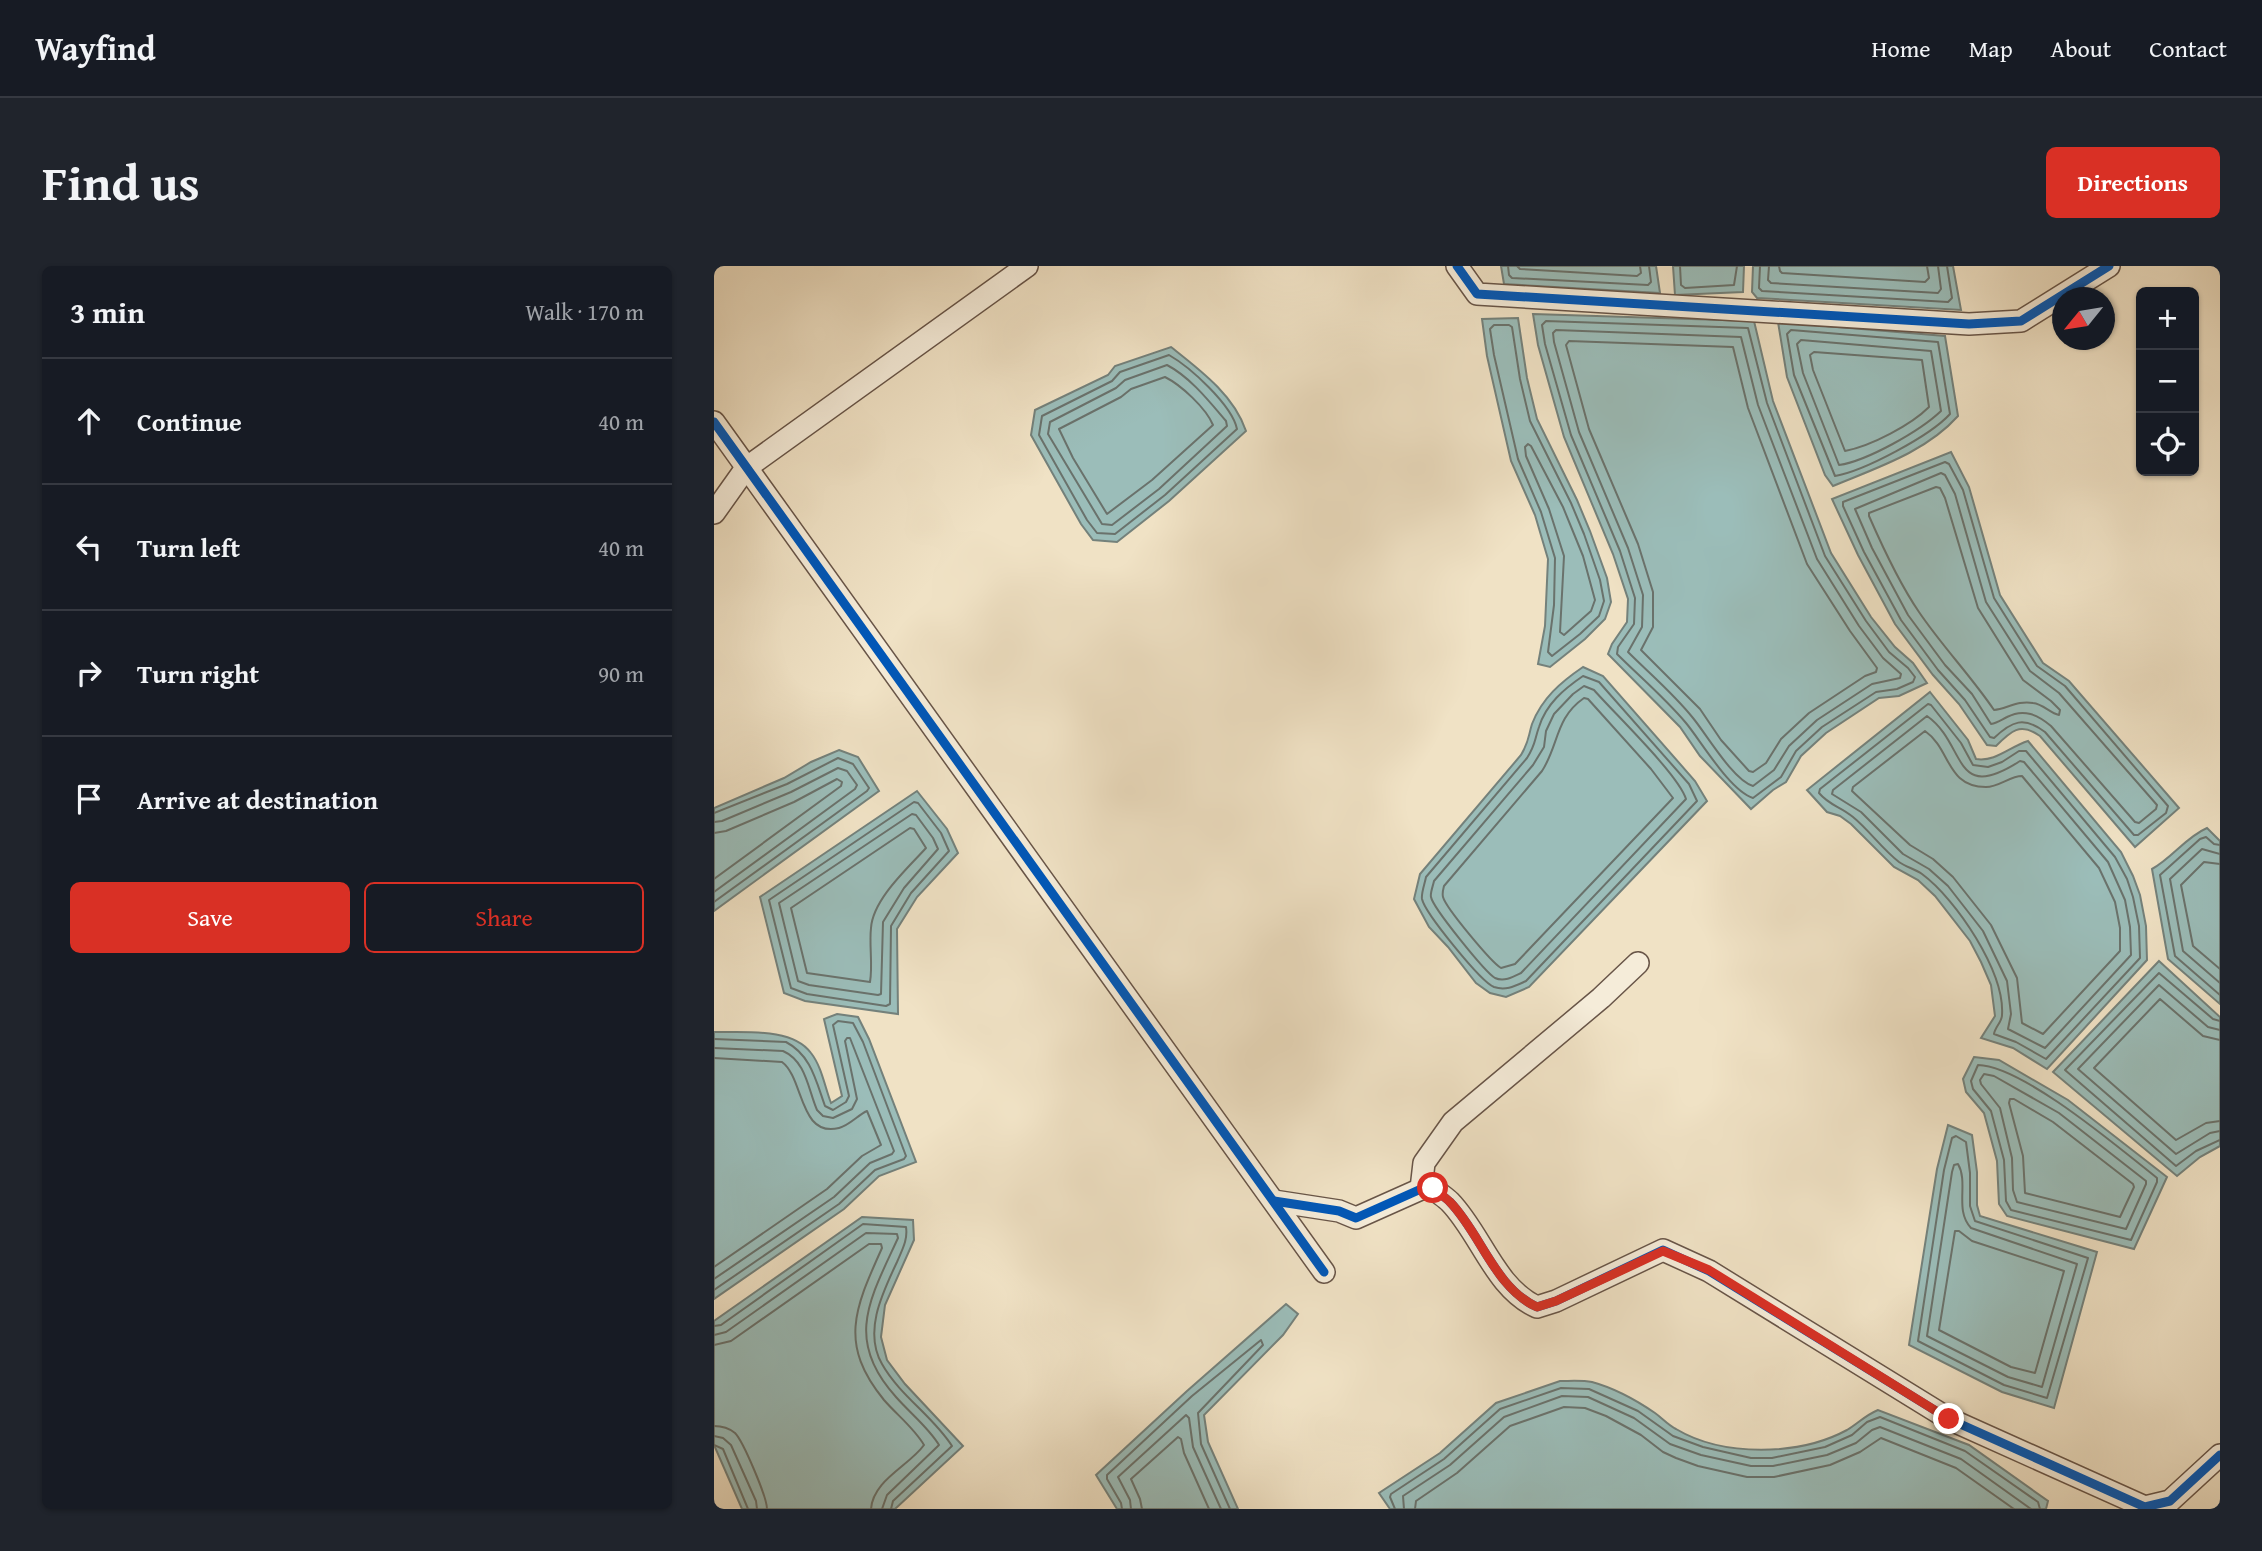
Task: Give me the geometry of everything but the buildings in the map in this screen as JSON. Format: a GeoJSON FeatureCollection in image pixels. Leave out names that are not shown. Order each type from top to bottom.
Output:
{"type":"FeatureCollection","features":[{"type":"Feature","properties":{"kind":"street"},"geometry":{"type":"LineString","coordinates":[[714,513],[746,468],[1027,266]]}},
{"type":"Feature","properties":{"kind":"street"},"geometry":{"type":"LineString","coordinates":[[1457,266],[1477,294],[1969,324],[2021,321],[2109,266]]}},
{"type":"Feature","properties":{"kind":"street"},"geometry":{"type":"LineString","coordinates":[[714,422],[1324,1272]]}},
{"type":"Feature","properties":{"kind":"street"},"geometry":{"type":"LineString","coordinates":[[1421,1189],[1424,1163],[1452,1122],[1601,998],[1638,962]]}},
{"type":"Feature","properties":{"kind":"street"},"geometry":{"type":"LineString","coordinates":[[1274,1201],[1339,1211],[1356,1218],[1421,1189],[1433,1188],[1450,1203],[1509,1285],[1525,1302],[1537,1307],[1556,1301],[1663,1251],[1709,1270],[1949,1419],[2145,1507],[2171,1500],[2220,1455]]}},
{"type":"Feature","properties":{"kind":"water"},"geometry":{"type":"Polygon","coordinates":[[[1501,266],[1656,266],[1660,293],[1504,284],[1501,266]]]}},
{"type":"Feature","properties":{"kind":"water"},"geometry":{"type":"Polygon","coordinates":[[[1673,266],[1744,266],[1743,292],[1675,295],[1673,266]]]}},
{"type":"Feature","properties":{"kind":"water"},"geometry":{"type":"Polygon","coordinates":[[[1753,266],[1953,266],[1961,310],[1757,298],[1752,292],[1753,266]]]}},
{"type":"Feature","properties":{"kind":"water"},"geometry":{"type":"Polygon","coordinates":[[[1533,314],[1754,321],[1773,401],[1831,553],[1871,617],[1895,647],[1913,663],[1927,683],[1899,696],[1879,698],[1826,733],[1801,756],[1786,782],[1751,809],[1700,756],[1680,727],[1608,654],[1627,622],[1628,599],[1613,554],[1564,437],[1538,345],[1533,314]]]}},
{"type":"Feature","properties":{"kind":"water"},"geometry":{"type":"Polygon","coordinates":[[[1518,318],[1527,378],[1537,419],[1590,531],[1607,578],[1611,602],[1605,619],[1550,667],[1538,664],[1545,626],[1548,559],[1535,515],[1511,461],[1487,356],[1482,319],[1518,318]]]}},
{"type":"Feature","properties":{"kind":"water"},"geometry":{"type":"Polygon","coordinates":[[[1778,322],[1945,336],[1958,416],[1931,440],[1916,449],[1833,486],[1825,475],[1787,377],[1778,322]]]}},
{"type":"Feature","properties":{"kind":"water"},"geometry":{"type":"Polygon","coordinates":[[[1171,347],[1225,395],[1241,418],[1246,431],[1169,501],[1117,542],[1093,540],[1081,524],[1031,435],[1035,410],[1108,375],[1115,366],[1171,347]]]}},
{"type":"Feature","properties":{"kind":"water"},"geometry":{"type":"Polygon","coordinates":[[[1951,452],[1969,487],[2000,595],[2043,663],[2069,681],[2179,808],[2135,847],[2040,736],[2021,729],[2011,733],[1996,746],[1987,745],[1959,704],[1933,675],[1895,624],[1832,499],[1951,452]]]}},
{"type":"Feature","properties":{"kind":"water"},"geometry":{"type":"Polygon","coordinates":[[[1583,667],[1603,676],[1695,781],[1707,801],[1529,987],[1506,997],[1490,993],[1476,983],[1429,927],[1414,899],[1420,874],[1521,755],[1536,715],[1547,698],[1583,667]]]}},
{"type":"Feature","properties":{"kind":"water"},"geometry":{"type":"Polygon","coordinates":[[[1930,692],[1968,740],[1976,759],[1996,756],[2028,741],[2121,852],[2140,895],[2146,926],[2147,960],[2047,1069],[2013,1048],[1981,1038],[1995,1016],[1991,985],[1970,941],[1935,896],[1918,880],[1894,867],[1851,824],[1840,816],[1827,812],[1807,790],[1930,692]]]}},
{"type":"Feature","properties":{"kind":"water"},"geometry":{"type":"Polygon","coordinates":[[[839,750],[858,757],[879,791],[714,911],[714,808],[784,778],[839,750]]]}},
{"type":"Feature","properties":{"kind":"water"},"geometry":{"type":"Polygon","coordinates":[[[917,791],[947,829],[958,853],[917,897],[897,929],[898,1014],[805,1001],[784,993],[760,897],[917,791]]]}},
{"type":"Feature","properties":{"kind":"water"},"geometry":{"type":"Polygon","coordinates":[[[2207,828],[2220,841],[2220,1004],[2168,959],[2152,869],[2207,828]]]}},
{"type":"Feature","properties":{"kind":"water"},"geometry":{"type":"Polygon","coordinates":[[[2159,961],[2220,1017],[2220,1146],[2200,1157],[2177,1176],[2053,1072],[2159,961]]]}},
{"type":"Feature","properties":{"kind":"water"},"geometry":{"type":"Polygon","coordinates":[[[837,1014],[858,1017],[916,1162],[879,1176],[844,1209],[714,1299],[714,1032],[767,1033],[792,1039],[803,1045],[818,1065],[831,1103],[842,1096],[824,1019],[837,1014]]]}},
{"type":"Feature","properties":{"kind":"water"},"geometry":{"type":"Polygon","coordinates":[[[1974,1057],[1999,1060],[2068,1100],[2167,1177],[2134,1249],[2007,1216],[1999,1204],[1997,1161],[1984,1113],[1966,1092],[1963,1079],[1974,1057]]]}},
{"type":"Feature","properties":{"kind":"water"},"geometry":{"type":"Polygon","coordinates":[[[1948,1125],[1972,1135],[1980,1216],[2097,1252],[2054,1408],[2002,1392],[1909,1345],[1937,1169],[1948,1125]]]}},
{"type":"Feature","properties":{"kind":"water"},"geometry":{"type":"Polygon","coordinates":[[[862,1217],[913,1220],[914,1240],[885,1305],[881,1337],[887,1360],[905,1384],[963,1446],[895,1509],[742,1509],[714,1445],[714,1321],[862,1217]]]}},
{"type":"Feature","properties":{"kind":"water"},"geometry":{"type":"Polygon","coordinates":[[[1286,1304],[1298,1314],[1283,1335],[1204,1415],[1208,1442],[1238,1509],[1117,1509],[1096,1475],[1286,1304]]]}},
{"type":"Feature","properties":{"kind":"water"},"geometry":{"type":"Polygon","coordinates":[[[1560,1381],[1588,1381],[1608,1388],[1625,1395],[1673,1427],[1695,1438],[1738,1448],[1761,1450],[1807,1445],[1847,1430],[1878,1410],[1969,1445],[2048,1501],[2046,1509],[1390,1509],[1379,1493],[1440,1453],[1496,1403],[1560,1381]]]}},
{"type":"Feature","properties":{"kind":"cycle path"},"geometry":{"type":"LineString","coordinates":[[1457,266],[1477,294],[1969,324],[2021,321],[2109,266]]}},
{"type":"Feature","properties":{"kind":"cycle path"},"geometry":{"type":"LineString","coordinates":[[714,422],[1324,1272]]}},
{"type":"Feature","properties":{"kind":"cycle path"},"geometry":{"type":"LineString","coordinates":[[1274,1201],[1339,1211],[1356,1218],[1421,1189],[1433,1188],[1461,1215],[1510,1287],[1537,1307],[1556,1301],[1663,1250],[1709,1271],[1949,1419],[2145,1507],[2170,1501],[2220,1455]]}},
{"type":"Feature","properties":{"kind":"route"},"geometry":{"type":"LineString","coordinates":[[1433,1188],[1450,1203],[1509,1285],[1525,1302],[1537,1307],[1556,1301],[1663,1251],[1709,1270],[1949,1419]]}}]}
